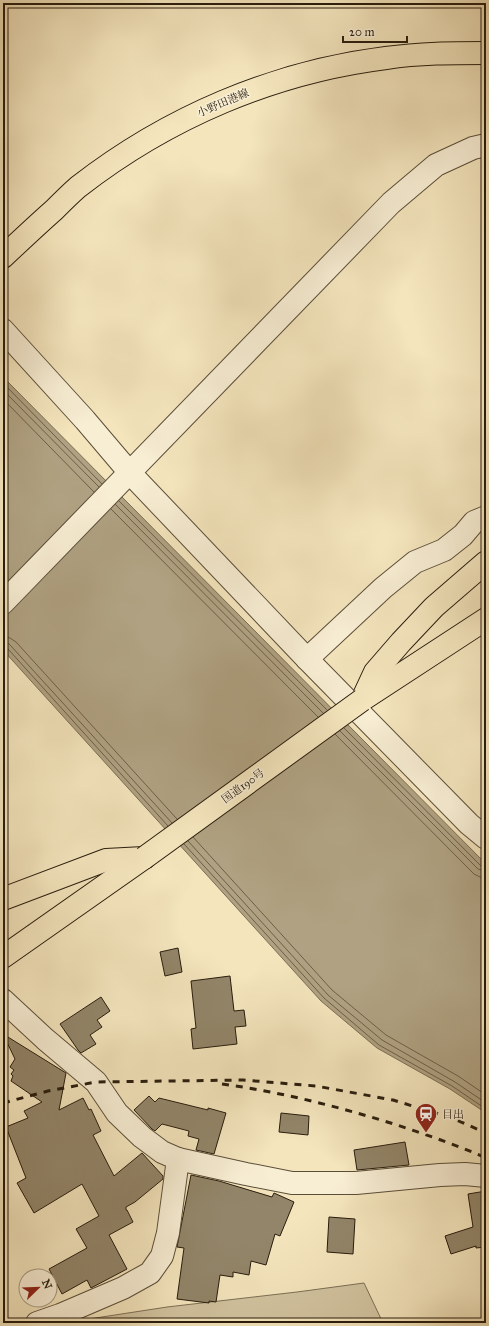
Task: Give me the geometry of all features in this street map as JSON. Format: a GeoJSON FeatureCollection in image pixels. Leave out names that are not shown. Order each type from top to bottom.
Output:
{"type":"FeatureCollection","features":[{"type":"Feature","properties":{"kind":"main road","name":"小野田港線"},"geometry":{"type":"LineString","coordinates":[[3,257],[78,188],[140,144],[173,125],[227,100],[278,81],[334,66],[394,57],[442,53],[486,53]]}},
{"type":"Feature","properties":{"kind":"main road"},"geometry":{"type":"LineString","coordinates":[[362,700],[375,672],[401,642],[434,607],[486,562]]}},
{"type":"Feature","properties":{"kind":"main road","name":"国道190号"},"geometry":{"type":"LineString","coordinates":[[4,956],[144,858],[362,700],[486,619]]}},
{"type":"Feature","properties":{"kind":"main road"},"geometry":{"type":"LineString","coordinates":[[3,899],[106,860],[144,858]]}},
{"type":"Feature","properties":{"kind":"street"},"geometry":{"type":"LineString","coordinates":[[3,603],[391,203],[436,165],[473,148],[486,145]]}},
{"type":"Feature","properties":{"kind":"street"},"geometry":{"type":"LineString","coordinates":[[3,330],[85,420],[123,479],[307,659],[469,824],[486,838]]}},
{"type":"Feature","properties":{"kind":"street"},"geometry":{"type":"LineString","coordinates":[[307,659],[383,588],[409,566],[444,550],[463,536],[474,522],[486,517]]}},
{"type":"Feature","properties":{"kind":"street"},"geometry":{"type":"LineString","coordinates":[[3,1000],[45,1039],[96,1082],[117,1113],[142,1137],[162,1152],[178,1159],[292,1183],[356,1184],[440,1175],[465,1174],[486,1176]]}},
{"type":"Feature","properties":{"kind":"street"},"geometry":{"type":"LineString","coordinates":[[37,1323],[60,1315],[123,1288],[150,1273],[162,1256],[168,1233],[178,1159]]}},
{"type":"Feature","properties":{"kind":"shaded area"},"geometry":{"type":"Polygon","coordinates":[[[364,1283],[383,1323],[63,1323],[167,1307],[364,1283]]]}},
{"type":"Feature","properties":{"kind":"water"},"geometry":{"type":"Polygon","coordinates":[[[3,377],[486,864],[486,1113],[450,1089],[377,1048],[321,1001],[3,650],[3,377]]]}},
{"type":"Feature","properties":{"kind":"building"},"geometry":{"type":"Polygon","coordinates":[[[178,948],[182,972],[165,976],[160,952],[178,948]]]}},
{"type":"Feature","properties":{"kind":"building"},"geometry":{"type":"Polygon","coordinates":[[[230,976],[234,1011],[244,1010],[246,1026],[235,1027],[237,1044],[193,1049],[191,1029],[196,1028],[191,981],[230,976]]]}},
{"type":"Feature","properties":{"kind":"building"},"geometry":{"type":"Polygon","coordinates":[[[101,997],[110,1011],[97,1020],[102,1027],[90,1035],[96,1044],[81,1053],[60,1024],[101,997]]]}},
{"type":"Feature","properties":{"kind":"building"},"geometry":{"type":"Polygon","coordinates":[[[3,1034],[66,1073],[59,1110],[83,1098],[89,1110],[91,1109],[101,1131],[93,1135],[114,1176],[142,1153],[163,1176],[163,1179],[135,1202],[126,1207],[126,1210],[133,1222],[109,1235],[127,1269],[91,1288],[87,1280],[62,1294],[58,1286],[58,1268],[51,1268],[87,1248],[76,1229],[99,1216],[82,1184],[34,1213],[17,1183],[26,1178],[6,1127],[28,1118],[24,1111],[42,1102],[11,1081],[13,1076],[11,1074],[14,1070],[10,1067],[15,1059],[3,1034]]]}},
{"type":"Feature","properties":{"kind":"building"},"geometry":{"type":"Polygon","coordinates":[[[149,1096],[155,1102],[159,1098],[226,1113],[214,1154],[196,1150],[199,1139],[188,1136],[189,1131],[162,1124],[155,1131],[152,1129],[134,1110],[149,1096]]]}},
{"type":"Feature","properties":{"kind":"building"},"geometry":{"type":"Polygon","coordinates":[[[281,1113],[309,1116],[308,1135],[279,1132],[281,1113]]]}},
{"type":"Feature","properties":{"kind":"building"},"geometry":{"type":"Polygon","coordinates":[[[405,1142],[409,1165],[357,1170],[354,1150],[405,1142]]]}},
{"type":"Feature","properties":{"kind":"building"},"geometry":{"type":"Polygon","coordinates":[[[191,1175],[219,1181],[272,1197],[274,1193],[294,1202],[280,1236],[275,1234],[266,1265],[251,1261],[249,1275],[233,1272],[233,1277],[220,1275],[216,1302],[209,1301],[209,1303],[177,1299],[184,1248],[177,1247],[191,1175]]]}},
{"type":"Feature","properties":{"kind":"building"},"geometry":{"type":"Polygon","coordinates":[[[486,1191],[486,1247],[476,1248],[476,1246],[451,1254],[445,1236],[473,1227],[468,1194],[486,1191]]]}},
{"type":"Feature","properties":{"kind":"building"},"geometry":{"type":"Polygon","coordinates":[[[329,1217],[355,1219],[353,1254],[327,1252],[329,1217]]]}},
{"type":"Feature","properties":{"kind":"railway"},"geometry":{"type":"LineString","coordinates":[[3,1103],[48,1091],[96,1082],[243,1080],[316,1086],[393,1100],[452,1118],[486,1133]]}},
{"type":"Feature","properties":{"kind":"railway"},"geometry":{"type":"LineString","coordinates":[[222,1084],[288,1096],[354,1112],[431,1136],[486,1158]]}},
{"type":"Feature","properties":{"kind":"place","name":"目出"},"geometry":{"type":"Point","coordinates":[426,1134]}}]}
